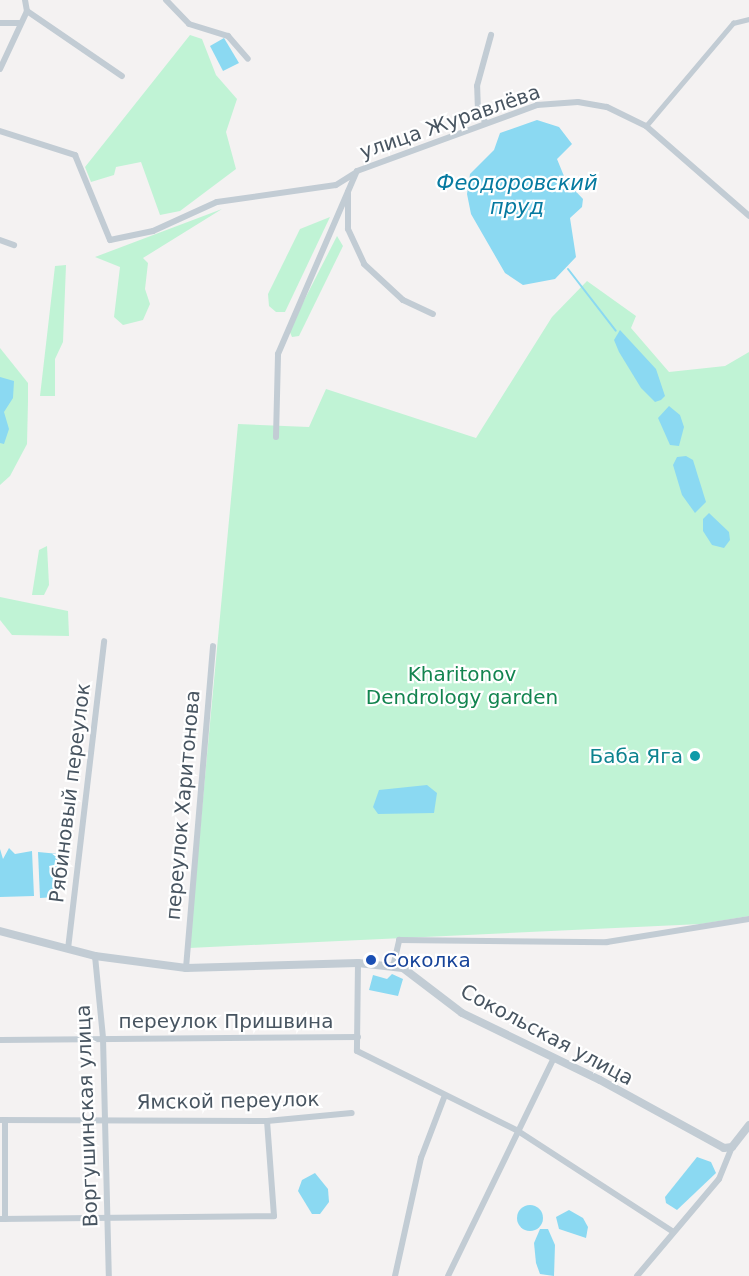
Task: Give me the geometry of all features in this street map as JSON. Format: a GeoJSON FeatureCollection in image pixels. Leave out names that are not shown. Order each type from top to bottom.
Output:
{"type":"FeatureCollection","features":[{"type":"Feature","properties":{"kind":"street"},"geometry":{"type":"LineString","coordinates":[[0,69],[15,45],[19,23],[27,11],[25,0]]}},
{"type":"Feature","properties":{"kind":"street"},"geometry":{"type":"LineString","coordinates":[[166,0],[189,24],[228,36],[248,59]]}},
{"type":"Feature","properties":{"kind":"street"},"geometry":{"type":"LineString","coordinates":[[27,11],[122,76]]}},
{"type":"Feature","properties":{"kind":"street"},"geometry":{"type":"LineString","coordinates":[[646,126],[733,23],[749,19]]}},
{"type":"Feature","properties":{"kind":"street"},"geometry":{"type":"LineString","coordinates":[[0,23],[19,23]]}},
{"type":"Feature","properties":{"kind":"street"},"geometry":{"type":"LineString","coordinates":[[486,123],[478,111],[477,86],[490,35]]}},
{"type":"Feature","properties":{"kind":"street","name":"улица Журавлёва"},"geometry":{"type":"LineString","coordinates":[[276,438],[278,354],[357,171],[537,105],[578,102],[607,107],[646,126],[749,216]]}},
{"type":"Feature","properties":{"kind":"street"},"geometry":{"type":"LineString","coordinates":[[0,131],[75,155],[110,240],[153,231],[217,202],[336,185],[357,171]]}},
{"type":"Feature","properties":{"kind":"street"},"geometry":{"type":"LineString","coordinates":[[348,188],[348,229],[364,264],[403,300],[433,314]]}},
{"type":"Feature","properties":{"kind":"street"},"geometry":{"type":"LineString","coordinates":[[0,240],[14,245]]}},
{"type":"Feature","properties":{"kind":"street","name":"Рябиновый переулок"},"geometry":{"type":"LineString","coordinates":[[68,949],[104,641]]}},
{"type":"Feature","properties":{"kind":"street","name":"переулок Харитонова"},"geometry":{"type":"LineString","coordinates":[[186,968],[213,645]]}},
{"type":"Feature","properties":{"kind":"street"},"geometry":{"type":"LineString","coordinates":[[393,967],[399,940],[607,942],[749,919]]}},
{"type":"Feature","properties":{"kind":"street","name":"Сокольская улица"},"geometry":{"type":"LineString","coordinates":[[0,931],[95,956],[186,968],[358,963],[403,968],[462,1013],[554,1058],[724,1148],[732,1147]]}},
{"type":"Feature","properties":{"kind":"street","name":"Воргушинская улица"},"geometry":{"type":"LineString","coordinates":[[95,956],[103,1038],[109,1276]]}},
{"type":"Feature","properties":{"kind":"street"},"geometry":{"type":"LineString","coordinates":[[358,963],[357,1051],[518,1131],[672,1232]]}},
{"type":"Feature","properties":{"kind":"street","name":"переулок Пришвина"},"geometry":{"type":"LineString","coordinates":[[0,1040],[95,1042],[103,1038],[358,1037]]}},
{"type":"Feature","properties":{"kind":"street"},"geometry":{"type":"LineString","coordinates":[[448,1276],[554,1058]]}},
{"type":"Feature","properties":{"kind":"street"},"geometry":{"type":"LineString","coordinates":[[395,1276],[421,1158],[445,1095]]}},
{"type":"Feature","properties":{"kind":"street","name":"Ямской переулок"},"geometry":{"type":"LineString","coordinates":[[3,1120],[267,1121],[352,1113]]}},
{"type":"Feature","properties":{"kind":"street"},"geometry":{"type":"LineString","coordinates":[[3,1120],[2,1219],[274,1216],[267,1121]]}},
{"type":"Feature","properties":{"kind":"street"},"geometry":{"type":"LineString","coordinates":[[637,1276],[719,1179],[732,1147],[747,1131]]}},
{"type":"Feature","properties":{"kind":"green space"},"geometry":{"type":"Polygon","coordinates":[[[190,35],[202,39],[216,75],[237,99],[226,132],[236,169],[180,211],[160,215],[141,162],[116,167],[114,175],[91,182],[85,167],[190,35]]]}},
{"type":"Feature","properties":{"kind":"green space"},"geometry":{"type":"Polygon","coordinates":[[[222,209],[143,258],[148,263],[145,289],[150,304],[143,320],[123,325],[114,317],[120,267],[95,257],[222,209]]]}},
{"type":"Feature","properties":{"kind":"green space"},"geometry":{"type":"Polygon","coordinates":[[[330,217],[285,312],[276,312],[269,306],[268,294],[300,229],[330,217]]]}},
{"type":"Feature","properties":{"kind":"green space"},"geometry":{"type":"Polygon","coordinates":[[[337,236],[343,246],[299,336],[292,337],[289,330],[337,236]]]}},
{"type":"Feature","properties":{"kind":"green space"},"geometry":{"type":"Polygon","coordinates":[[[66,265],[63,342],[55,359],[55,396],[40,396],[55,266],[66,265]]]}},
{"type":"Feature","properties":{"kind":"green space","name":"Kharitonov Dendrology garden"},"geometry":{"type":"Polygon","coordinates":[[[587,281],[636,316],[631,328],[669,372],[725,366],[749,352],[749,916],[701,924],[189,948],[238,424],[309,427],[326,389],[476,438],[552,317],[587,281]]]}},
{"type":"Feature","properties":{"kind":"green space"},"geometry":{"type":"Polygon","coordinates":[[[0,348],[28,383],[28,401],[27,444],[10,476],[0,485],[0,348]]]}},
{"type":"Feature","properties":{"kind":"green space"},"geometry":{"type":"Polygon","coordinates":[[[47,546],[49,585],[44,595],[32,595],[39,550],[47,546]]]}},
{"type":"Feature","properties":{"kind":"green space"},"geometry":{"type":"Polygon","coordinates":[[[0,597],[68,611],[69,636],[12,635],[0,620],[0,597]]]}},
{"type":"Feature","properties":{"kind":"water"},"geometry":{"type":"Polygon","coordinates":[[[224,38],[239,63],[223,71],[210,46],[224,38]]]}},
{"type":"Feature","properties":{"kind":"water","name":"Феодоровский пруд"},"geometry":{"type":"Polygon","coordinates":[[[537,120],[559,127],[572,144],[557,159],[566,181],[583,199],[582,207],[570,218],[576,257],[555,279],[523,285],[505,273],[471,214],[467,194],[470,174],[494,150],[500,133],[537,120]]]}},
{"type":"Feature","properties":{"kind":"water"},"geometry":{"type":"Polygon","coordinates":[[[620,330],[656,369],[665,396],[661,400],[655,402],[641,388],[619,352],[614,340],[620,330]]]}},
{"type":"Feature","properties":{"kind":"water"},"geometry":{"type":"Polygon","coordinates":[[[0,377],[14,381],[13,398],[4,412],[9,429],[4,444],[0,443],[0,377]]]}},
{"type":"Feature","properties":{"kind":"water"},"geometry":{"type":"Polygon","coordinates":[[[669,406],[680,415],[684,427],[679,446],[670,445],[658,418],[669,406]]]}},
{"type":"Feature","properties":{"kind":"water"},"geometry":{"type":"Polygon","coordinates":[[[686,456],[693,460],[706,502],[695,513],[682,495],[673,465],[677,457],[686,456]]]}},
{"type":"Feature","properties":{"kind":"water"},"geometry":{"type":"Polygon","coordinates":[[[709,513],[729,532],[730,540],[724,548],[712,545],[703,531],[703,519],[709,513]]]}},
{"type":"Feature","properties":{"kind":"water"},"geometry":{"type":"Polygon","coordinates":[[[427,785],[437,793],[434,813],[378,814],[373,807],[379,790],[427,785]]]}},
{"type":"Feature","properties":{"kind":"water"},"geometry":{"type":"Polygon","coordinates":[[[9,848],[15,854],[32,851],[34,896],[0,897],[0,849],[3,859],[9,848]]]}},
{"type":"Feature","properties":{"kind":"water"},"geometry":{"type":"Polygon","coordinates":[[[38,852],[59,854],[56,897],[40,898],[38,852]]]}},
{"type":"Feature","properties":{"kind":"water"},"geometry":{"type":"Polygon","coordinates":[[[392,974],[403,979],[398,996],[369,990],[373,975],[387,979],[392,974]]]}},
{"type":"Feature","properties":{"kind":"water"},"geometry":{"type":"Polygon","coordinates":[[[697,1157],[711,1162],[716,1173],[677,1210],[666,1203],[665,1197],[697,1157]]]}},
{"type":"Feature","properties":{"kind":"water"},"geometry":{"type":"Polygon","coordinates":[[[315,1173],[328,1189],[329,1202],[320,1214],[312,1214],[298,1191],[302,1180],[315,1173]]]}},
{"type":"Feature","properties":{"kind":"water"},"geometry":{"type":"Polygon","coordinates":[[[530,1205],[539,1209],[543,1218],[539,1227],[530,1231],[521,1227],[517,1218],[521,1209],[530,1205]]]}},
{"type":"Feature","properties":{"kind":"water"},"geometry":{"type":"Polygon","coordinates":[[[569,1210],[583,1218],[588,1227],[586,1238],[559,1229],[556,1217],[569,1210]]]}},
{"type":"Feature","properties":{"kind":"water"},"geometry":{"type":"Polygon","coordinates":[[[540,1229],[548,1229],[555,1245],[554,1276],[540,1274],[536,1263],[534,1243],[540,1229]]]}},
{"type":"Feature","properties":{"kind":"waterway"},"geometry":{"type":"LineString","coordinates":[[568,269],[616,331]]}},
{"type":"Feature","properties":{"kind":"place","name":"Баба Яга"},"geometry":{"type":"Point","coordinates":[695,756]}},
{"type":"Feature","properties":{"kind":"place","name":"Соколка"},"geometry":{"type":"Point","coordinates":[371,960]}}]}
